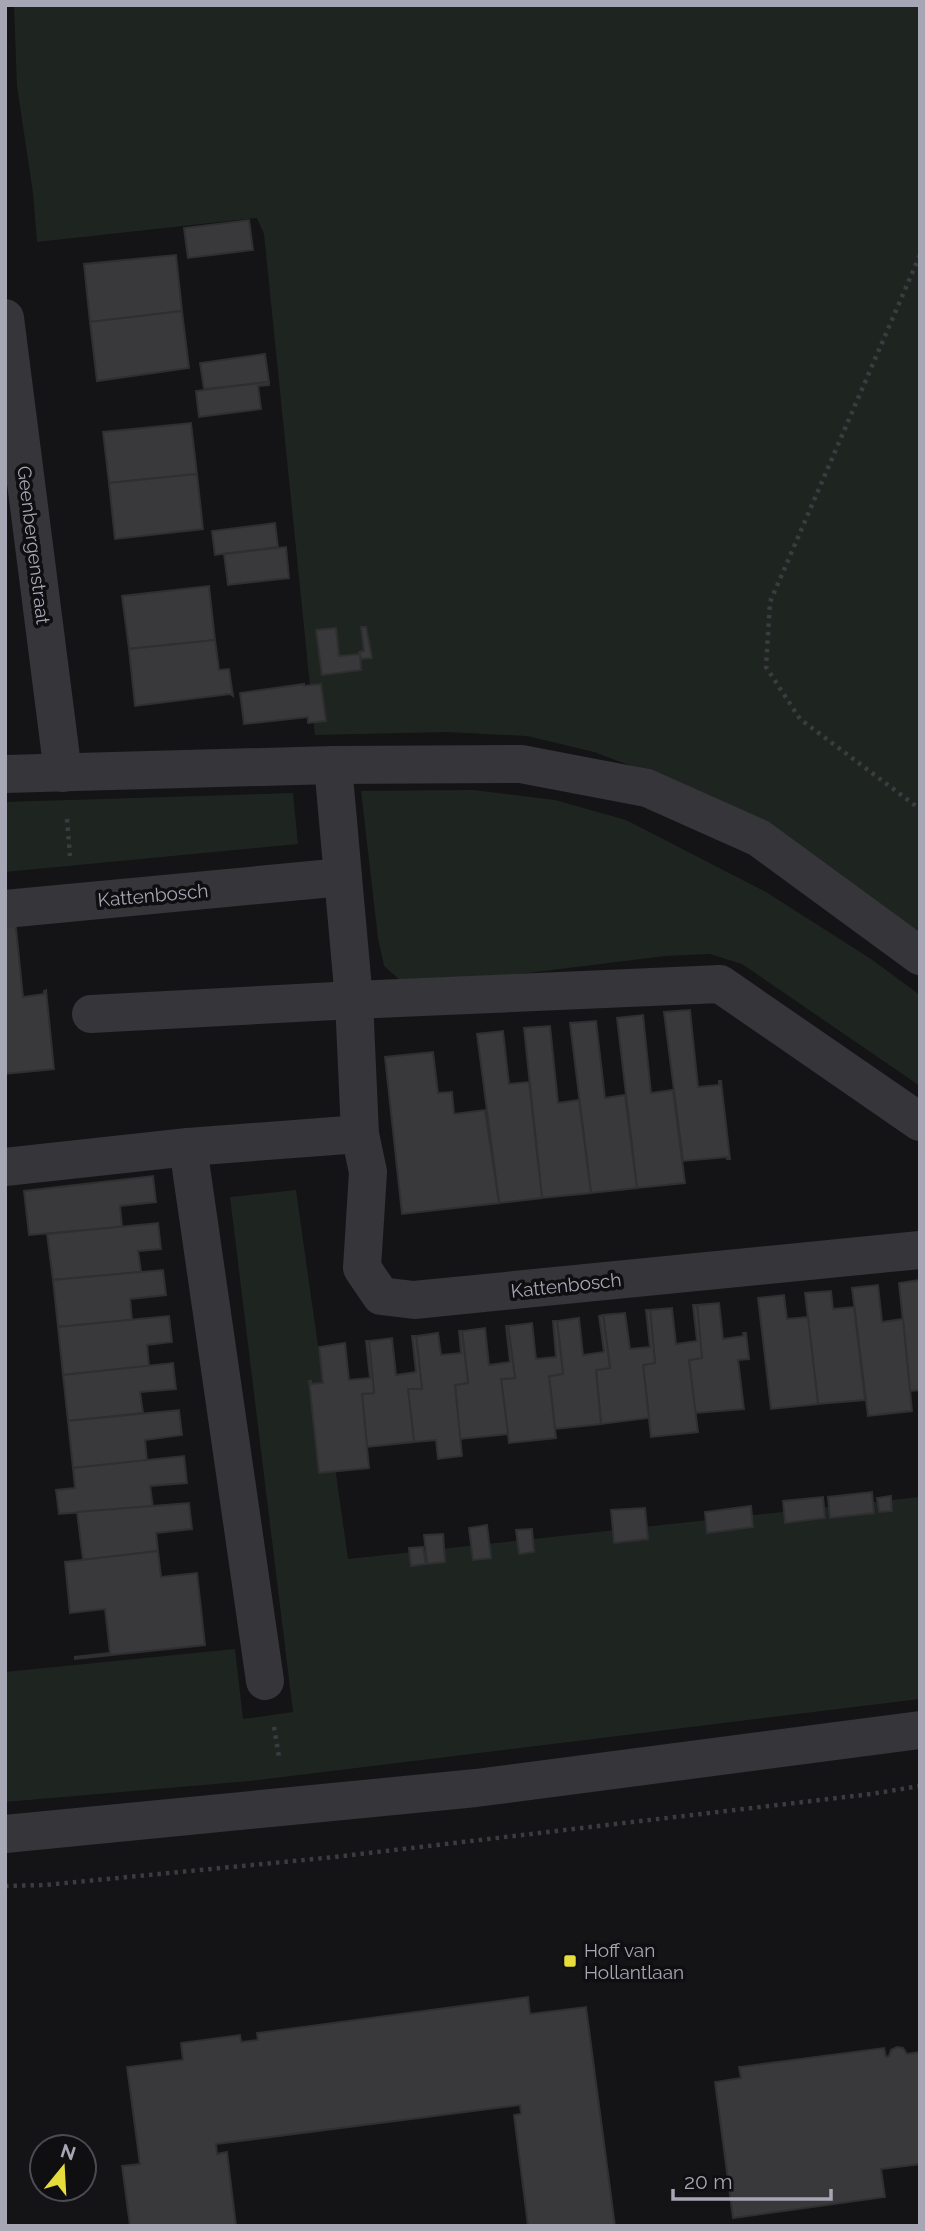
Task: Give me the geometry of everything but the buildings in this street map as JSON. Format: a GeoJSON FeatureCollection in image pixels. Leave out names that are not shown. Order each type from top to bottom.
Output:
{"type":"FeatureCollection","features":[{"type":"Feature","properties":{"kind":"street","name":"Geenbergenstraat"},"geometry":{"type":"LineString","coordinates":[[5,318],[62,773]]}},
{"type":"Feature","properties":{"kind":"street"},"geometry":{"type":"LineString","coordinates":[[5,774],[333,765],[521,764],[647,788],[759,838],[920,956]]}},
{"type":"Feature","properties":{"kind":"street","name":"Kattenbosch"},"geometry":{"type":"LineString","coordinates":[[333,765],[354,1000],[359,1133],[368,1172],[362,1268],[382,1296],[414,1300],[920,1250]]}},
{"type":"Feature","properties":{"kind":"street","name":"Kattenbosch"},"geometry":{"type":"LineString","coordinates":[[5,909],[343,877]]}},
{"type":"Feature","properties":{"kind":"street"},"geometry":{"type":"LineString","coordinates":[[91,1014],[720,984],[920,1122]]}},
{"type":"Feature","properties":{"kind":"street"},"geometry":{"type":"LineString","coordinates":[[5,1167],[188,1146],[359,1133]]}},
{"type":"Feature","properties":{"kind":"street"},"geometry":{"type":"LineString","coordinates":[[188,1146],[265,1681]]}},
{"type":"Feature","properties":{"kind":"street"},"geometry":{"type":"LineString","coordinates":[[5,1834],[476,1788],[920,1730]]}},
{"type":"Feature","properties":{"kind":"path"},"geometry":{"type":"LineString","coordinates":[[920,255],[770,602],[766,667],[800,719],[920,808]]}},
{"type":"Feature","properties":{"kind":"path"},"geometry":{"type":"LineString","coordinates":[[62,773],[75,902]]}},
{"type":"Feature","properties":{"kind":"path"},"geometry":{"type":"LineString","coordinates":[[265,1681],[279,1757],[350,1800]]}},
{"type":"Feature","properties":{"kind":"path"},"geometry":{"type":"LineString","coordinates":[[5,1886],[45,1885],[335,1857],[920,1786]]}},
{"type":"Feature","properties":{"kind":"shaded area"},"geometry":{"type":"Polygon","coordinates":[[[14,5],[920,5],[920,935],[701,792],[594,752],[527,736],[447,732],[315,735],[264,234],[257,218],[37,242],[33,193],[17,86],[14,5]]]}},
{"type":"Feature","properties":{"kind":"shaded area"},"geometry":{"type":"Polygon","coordinates":[[[473,790],[555,800],[626,820],[766,892],[871,959],[920,995],[920,1086],[742,964],[710,954],[665,956],[439,984],[400,980],[384,966],[378,938],[361,791],[473,790]]]}},
{"type":"Feature","properties":{"kind":"shaded area"},"geometry":{"type":"Polygon","coordinates":[[[293,793],[298,844],[5,872],[5,802],[293,793]]]}},
{"type":"Feature","properties":{"kind":"shaded area"},"geometry":{"type":"Polygon","coordinates":[[[296,1190],[348,1559],[920,1497],[920,1699],[250,1781],[5,1802],[5,1672],[235,1649],[243,1719],[293,1712],[230,1197],[296,1190]]]}},
{"type":"Feature","properties":{"kind":"place","name":"Hoff van Hollantlaan"},"geometry":{"type":"Point","coordinates":[570,1961]}}]}
